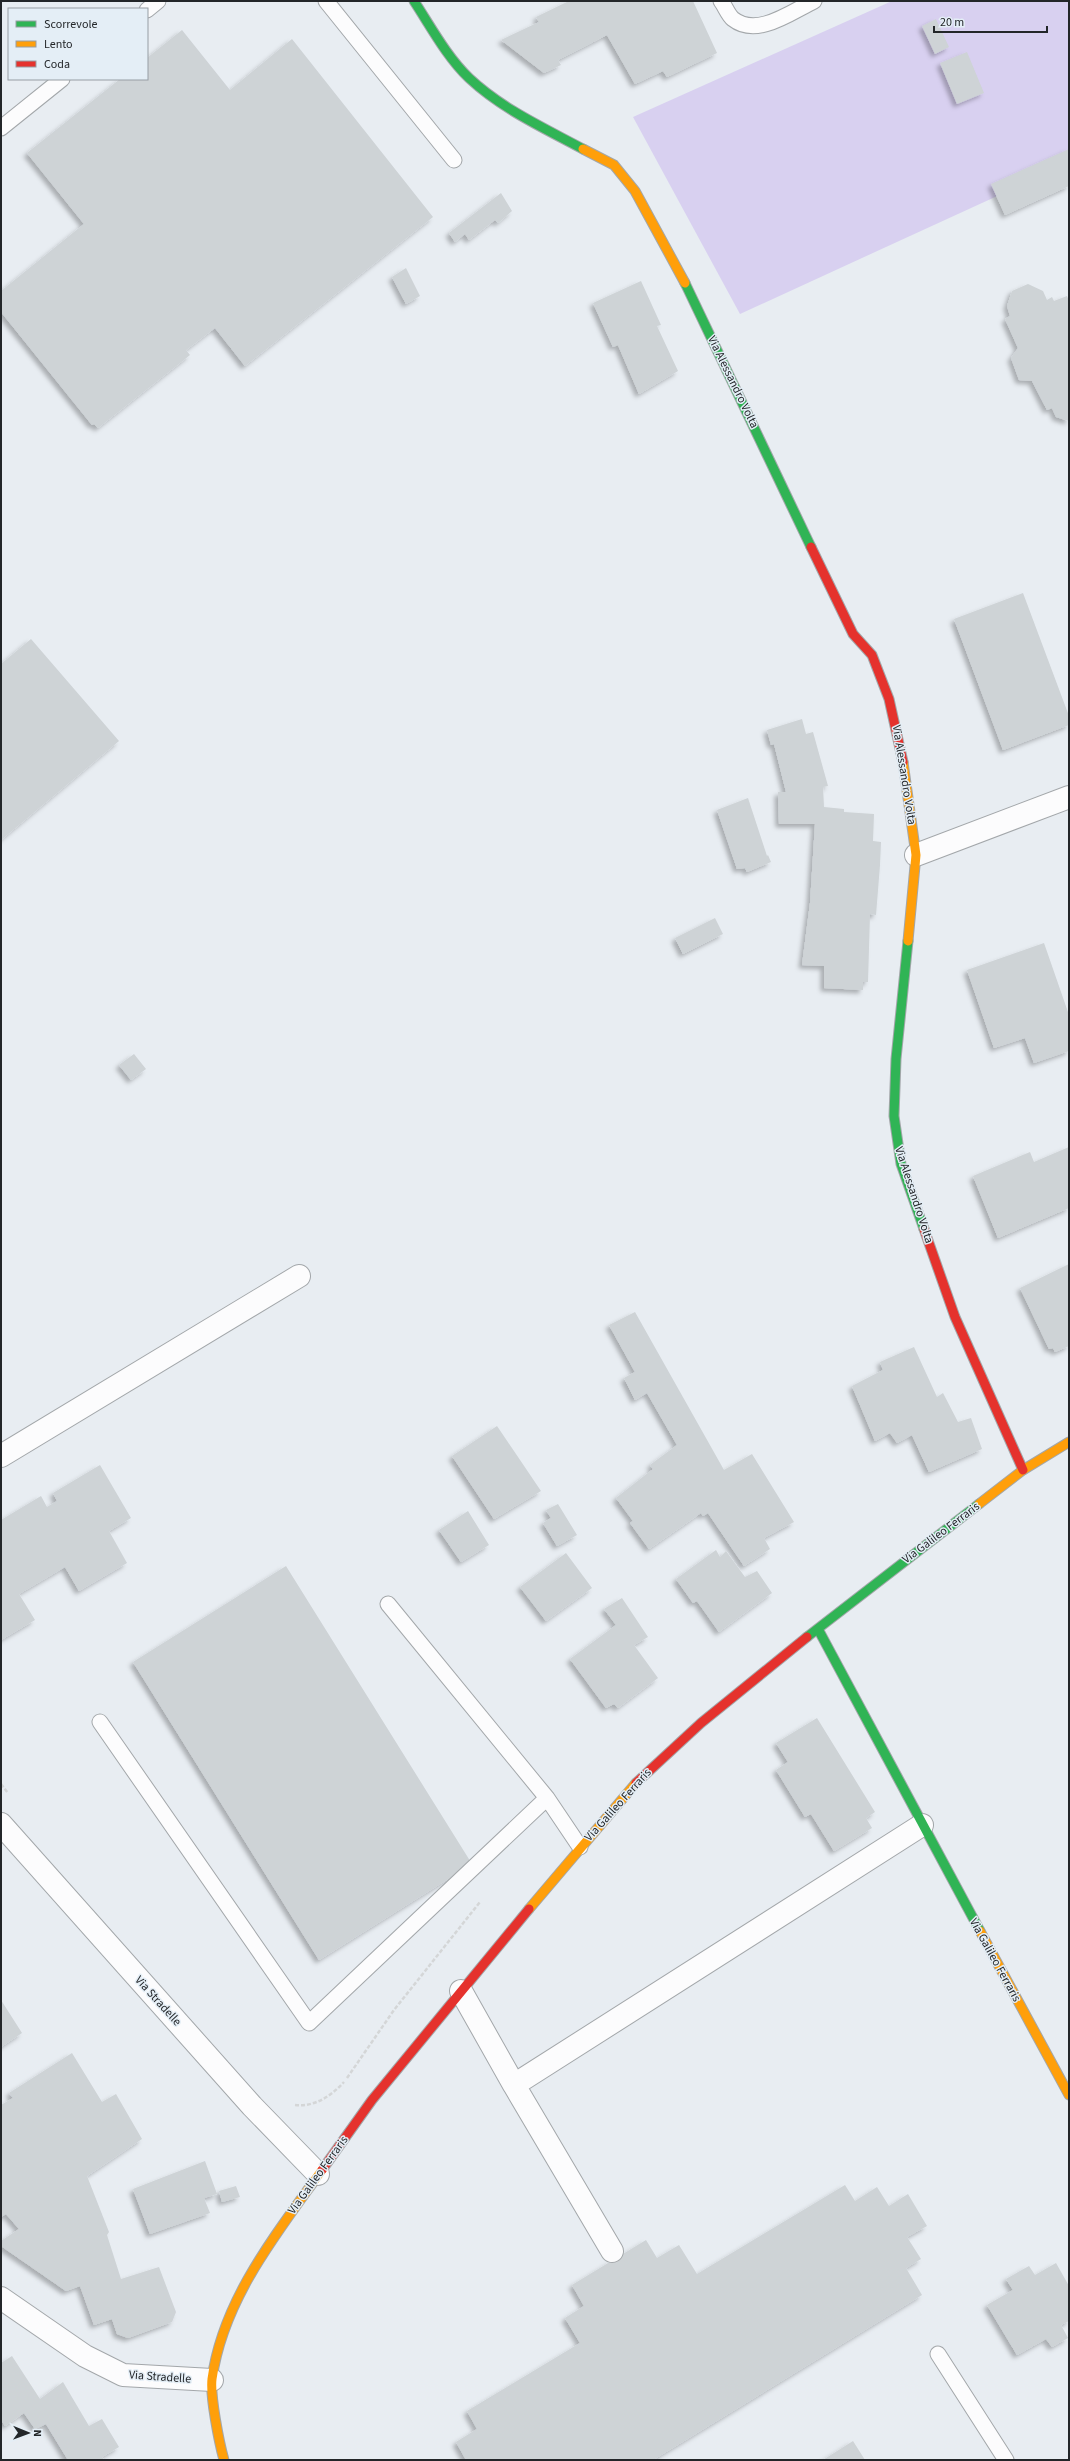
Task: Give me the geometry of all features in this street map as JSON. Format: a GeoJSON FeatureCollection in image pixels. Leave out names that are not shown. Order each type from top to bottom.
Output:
{"type":"FeatureCollection","features":[{"type":"Feature","properties":{"kind":"street","name":"Via Alessandro Volta"},"geometry":{"type":"LineString","coordinates":[[414,1],[448,52],[468,77],[488,95],[526,119],[614,165],[635,191],[678,270],[853,634],[872,655],[889,699],[901,745],[916,855],[896,1059],[894,1116],[896,1141],[901,1164],[954,1317],[1023,1470]]}},
{"type":"Feature","properties":{"kind":"street"},"geometry":{"type":"LineString","coordinates":[[916,855],[1069,797]]}},
{"type":"Feature","properties":{"kind":"street"},"geometry":{"type":"LineString","coordinates":[[1,1456],[299,1276]]}},
{"type":"Feature","properties":{"kind":"street","name":"Via Galileo Ferraris"},"geometry":{"type":"LineString","coordinates":[[212,2380],[225,2333],[249,2278],[269,2244],[318,2174],[372,2100],[580,1847],[634,1784],[701,1723],[818,1629],[1023,1470],[1069,1442]]}},
{"type":"Feature","properties":{"kind":"street","name":"Via Galileo Ferraris"},"geometry":{"type":"LineString","coordinates":[[818,1629],[922,1825],[1069,2095]]}},
{"type":"Feature","properties":{"kind":"street","name":"Via Stradelle"},"geometry":{"type":"LineString","coordinates":[[1,1824],[252,2106],[318,2174]]}},
{"type":"Feature","properties":{"kind":"street"},"geometry":{"type":"LineString","coordinates":[[514,2085],[922,1825]]}},
{"type":"Feature","properties":{"kind":"street"},"geometry":{"type":"LineString","coordinates":[[461,1991],[514,2085],[612,2251]]}},
{"type":"Feature","properties":{"kind":"street","name":"Via Stradelle"},"geometry":{"type":"LineString","coordinates":[[1,2298],[85,2356],[123,2375],[212,2380]]}},
{"type":"Feature","properties":{"kind":"street"},"geometry":{"type":"LineString","coordinates":[[212,2380],[218,2442],[224,2460]]}},
{"type":"Feature","properties":{"kind":"lane"},"geometry":{"type":"LineString","coordinates":[[326,1],[454,160]]}},
{"type":"Feature","properties":{"kind":"lane"},"geometry":{"type":"LineString","coordinates":[[721,1],[732,19],[745,25],[763,25],[814,1]]}},
{"type":"Feature","properties":{"kind":"lane"},"geometry":{"type":"LineString","coordinates":[[1,128],[61,80]]}},
{"type":"Feature","properties":{"kind":"lane"},"geometry":{"type":"LineString","coordinates":[[388,1604],[547,1798],[580,1847]]}},
{"type":"Feature","properties":{"kind":"lane"},"geometry":{"type":"LineString","coordinates":[[100,1722],[309,2023],[547,1798]]}},
{"type":"Feature","properties":{"kind":"lane"},"geometry":{"type":"LineString","coordinates":[[938,2354],[1006,2460]]}},
{"type":"Feature","properties":{"kind":"shaded area"},"geometry":{"type":"Polygon","coordinates":[[[892,1],[1069,1],[1069,163],[740,314],[633,117],[892,1]]]}},
{"type":"Feature","properties":{"kind":"building"},"geometry":{"type":"Polygon","coordinates":[[[569,1],[693,1],[717,53],[667,77],[663,71],[635,84],[607,35],[558,60],[561,65],[544,73],[501,40],[539,22],[536,17],[569,1]]]}},
{"type":"Feature","properties":{"kind":"building"},"geometry":{"type":"Polygon","coordinates":[[[936,19],[949,47],[935,54],[922,26],[936,19]]]}},
{"type":"Feature","properties":{"kind":"building"},"geometry":{"type":"Polygon","coordinates":[[[182,30],[230,90],[292,39],[433,217],[245,366],[215,328],[186,350],[190,355],[98,428],[94,424],[92,425],[1,312],[1,291],[84,224],[27,153],[119,80],[148,80],[148,57],[182,30]]]}},
{"type":"Feature","properties":{"kind":"building"},"geometry":{"type":"Polygon","coordinates":[[[967,52],[984,93],[957,104],[940,63],[967,52]]]}},
{"type":"Feature","properties":{"kind":"building"},"geometry":{"type":"Polygon","coordinates":[[[1069,149],[1069,186],[1005,215],[991,184],[1069,149]]]}},
{"type":"Feature","properties":{"kind":"building"},"geometry":{"type":"Polygon","coordinates":[[[501,193],[512,211],[498,223],[495,220],[469,240],[465,234],[455,242],[449,233],[501,193]]]}},
{"type":"Feature","properties":{"kind":"building"},"geometry":{"type":"Polygon","coordinates":[[[406,268],[420,296],[406,304],[392,277],[406,268]]]}},
{"type":"Feature","properties":{"kind":"building"},"geometry":{"type":"Polygon","coordinates":[[[641,281],[661,325],[657,326],[678,371],[639,394],[618,345],[613,347],[593,303],[641,281]]]}},
{"type":"Feature","properties":{"kind":"building"},"geometry":{"type":"Polygon","coordinates":[[[1028,284],[1043,291],[1047,300],[1052,297],[1054,301],[1067,296],[1069,301],[1069,421],[1056,417],[1052,408],[1047,410],[1032,381],[1019,380],[1011,358],[1018,348],[1005,319],[1010,316],[1007,306],[1012,291],[1028,284]]]}},
{"type":"Feature","properties":{"kind":"building"},"geometry":{"type":"Polygon","coordinates":[[[1023,593],[1069,716],[1069,725],[1003,750],[954,619],[1023,593]]]}},
{"type":"Feature","properties":{"kind":"building"},"geometry":{"type":"Polygon","coordinates":[[[31,639],[119,741],[1,840],[1,664],[31,639]]]}},
{"type":"Feature","properties":{"kind":"building"},"geometry":{"type":"Polygon","coordinates":[[[802,719],[806,734],[813,732],[828,786],[823,787],[824,807],[844,809],[844,812],[874,814],[873,841],[881,842],[876,915],[870,914],[868,982],[863,982],[863,990],[824,988],[824,966],[802,965],[810,903],[815,824],[779,824],[778,792],[786,792],[774,744],[771,745],[767,730],[802,719]]]}},
{"type":"Feature","properties":{"kind":"building"},"geometry":{"type":"Polygon","coordinates":[[[748,798],[767,856],[768,855],[771,862],[747,872],[745,868],[737,869],[717,810],[748,798]]]}},
{"type":"Feature","properties":{"kind":"building"},"geometry":{"type":"Polygon","coordinates":[[[715,918],[723,934],[683,954],[675,938],[715,918]]]}},
{"type":"Feature","properties":{"kind":"building"},"geometry":{"type":"Polygon","coordinates":[[[1044,943],[1069,1015],[1069,1051],[1034,1063],[1025,1038],[994,1048],[967,970],[1044,943]]]}},
{"type":"Feature","properties":{"kind":"building"},"geometry":{"type":"Polygon","coordinates":[[[134,1054],[146,1069],[131,1080],[119,1065],[134,1054]]]}},
{"type":"Feature","properties":{"kind":"building"},"geometry":{"type":"Polygon","coordinates":[[[1069,1147],[1069,1208],[998,1238],[973,1176],[1030,1152],[1034,1162],[1069,1147]]]}},
{"type":"Feature","properties":{"kind":"building"},"geometry":{"type":"Polygon","coordinates":[[[1069,1264],[1069,1346],[1055,1352],[1053,1348],[1049,1349],[1020,1288],[1069,1264]]]}},
{"type":"Feature","properties":{"kind":"building"},"geometry":{"type":"Polygon","coordinates":[[[635,1312],[724,1470],[752,1454],[794,1522],[764,1538],[770,1549],[744,1566],[708,1513],[703,1516],[701,1513],[649,1549],[630,1523],[633,1521],[616,1498],[653,1469],[650,1465],[677,1445],[647,1393],[635,1400],[624,1378],[635,1372],[609,1325],[635,1312]]]}},
{"type":"Feature","properties":{"kind":"building"},"geometry":{"type":"Polygon","coordinates":[[[914,1347],[937,1397],[943,1393],[958,1422],[971,1418],[982,1449],[929,1472],[912,1435],[897,1443],[890,1433],[875,1441],[852,1386],[883,1370],[880,1362],[914,1347]]]}},
{"type":"Feature","properties":{"kind":"building"},"geometry":{"type":"Polygon","coordinates":[[[497,1426],[541,1491],[494,1519],[452,1456],[497,1426]]]}},
{"type":"Feature","properties":{"kind":"building"},"geometry":{"type":"Polygon","coordinates":[[[100,1465],[131,1518],[109,1531],[127,1563],[79,1591],[65,1567],[19,1594],[35,1620],[1,1640],[1,1520],[41,1496],[47,1507],[57,1501],[53,1493],[100,1465]]]}},
{"type":"Feature","properties":{"kind":"building"},"geometry":{"type":"Polygon","coordinates":[[[558,1504],[577,1535],[557,1546],[543,1523],[551,1518],[546,1510],[558,1504]]]}},
{"type":"Feature","properties":{"kind":"building"},"geometry":{"type":"Polygon","coordinates":[[[468,1511],[489,1545],[461,1562],[439,1530],[468,1511]]]}},
{"type":"Feature","properties":{"kind":"building"},"geometry":{"type":"Polygon","coordinates":[[[716,1550],[720,1557],[726,1551],[745,1577],[757,1571],[772,1593],[719,1632],[697,1601],[693,1603],[676,1579],[716,1550]]]}},
{"type":"Feature","properties":{"kind":"building"},"geometry":{"type":"Polygon","coordinates":[[[566,1553],[592,1588],[546,1621],[520,1587],[566,1553]]]}},
{"type":"Feature","properties":{"kind":"building"},"geometry":{"type":"Polygon","coordinates":[[[286,1566],[472,1864],[319,1960],[133,1662],[286,1566]]]}},
{"type":"Feature","properties":{"kind":"building"},"geometry":{"type":"Polygon","coordinates":[[[622,1598],[648,1637],[634,1645],[658,1678],[618,1708],[614,1704],[606,1708],[570,1659],[616,1625],[604,1609],[622,1598]]]}},
{"type":"Feature","properties":{"kind":"building"},"geometry":{"type":"Polygon","coordinates":[[[817,1718],[875,1812],[866,1818],[872,1828],[834,1851],[811,1814],[805,1817],[776,1770],[788,1762],[776,1743],[817,1718]]]}},
{"type":"Feature","properties":{"kind":"building"},"geometry":{"type":"Polygon","coordinates":[[[1,2000],[22,2033],[1,2047],[1,2000]]]}},
{"type":"Feature","properties":{"kind":"building"},"geometry":{"type":"Polygon","coordinates":[[[72,2053],[102,2102],[116,2094],[142,2139],[87,2176],[109,2232],[107,2235],[121,2279],[159,2267],[176,2312],[172,2322],[128,2338],[117,2334],[112,2319],[94,2325],[80,2286],[66,2291],[1,2246],[1,2241],[19,2229],[6,2214],[1,2217],[1,2105],[13,2098],[9,2093],[72,2053]]]}},
{"type":"Feature","properties":{"kind":"building"},"geometry":{"type":"Polygon","coordinates":[[[205,2161],[217,2194],[204,2198],[210,2213],[150,2234],[133,2189],[205,2161]]]}},
{"type":"Feature","properties":{"kind":"building"},"geometry":{"type":"Polygon","coordinates":[[[845,2185],[855,2201],[877,2187],[889,2206],[908,2194],[927,2226],[907,2237],[921,2259],[906,2268],[922,2295],[653,2460],[466,2460],[456,2442],[477,2429],[467,2411],[580,2343],[565,2318],[584,2306],[572,2285],[646,2240],[657,2258],[679,2245],[697,2274],[845,2185]]]}},
{"type":"Feature","properties":{"kind":"building"},"geometry":{"type":"Polygon","coordinates":[[[236,2186],[240,2197],[222,2202],[219,2191],[236,2186]]]}},
{"type":"Feature","properties":{"kind":"building"},"geometry":{"type":"Polygon","coordinates":[[[1056,2263],[1069,2286],[1069,2321],[1061,2325],[1068,2338],[1052,2347],[1046,2339],[1017,2355],[987,2305],[1013,2290],[1006,2279],[1029,2266],[1035,2275],[1056,2263]]]}},
{"type":"Feature","properties":{"kind":"building"},"geometry":{"type":"Polygon","coordinates":[[[12,2356],[40,2399],[63,2382],[89,2426],[102,2419],[119,2447],[102,2457],[104,2460],[68,2460],[46,2424],[35,2429],[24,2413],[5,2426],[1,2420],[1,2363],[12,2356]]]}},
{"type":"Feature","properties":{"kind":"building"},"geometry":{"type":"Polygon","coordinates":[[[853,2441],[865,2460],[823,2460],[853,2441]]]}},
{"type":"Feature","properties":{"kind":"traffic: fast"},"geometry":{"type":"LineString","coordinates":[[414,1],[446,51],[469,78],[509,109],[583,149]]}},
{"type":"Feature","properties":{"kind":"traffic: fast"},"geometry":{"type":"LineString","coordinates":[[685,283],[811,547]]}},
{"type":"Feature","properties":{"kind":"traffic: fast"},"geometry":{"type":"LineString","coordinates":[[908,941],[896,1059],[894,1116],[901,1164],[924,1229]]}},
{"type":"Feature","properties":{"kind":"traffic: fast"},"geometry":{"type":"LineString","coordinates":[[807,1637],[979,1504]]}},
{"type":"Feature","properties":{"kind":"traffic: fast"},"geometry":{"type":"LineString","coordinates":[[818,1629],[980,1931]]}},
{"type":"Feature","properties":{"kind":"traffic: slow"},"geometry":{"type":"LineString","coordinates":[[583,149],[614,165],[635,191],[685,283]]}},
{"type":"Feature","properties":{"kind":"traffic: slow"},"geometry":{"type":"LineString","coordinates":[[903,762],[916,855],[908,941]]}},
{"type":"Feature","properties":{"kind":"traffic: slow"},"geometry":{"type":"LineString","coordinates":[[979,1504],[1023,1470],[1069,1442]]}},
{"type":"Feature","properties":{"kind":"traffic: slow"},"geometry":{"type":"LineString","coordinates":[[529,1909],[636,1783]]}},
{"type":"Feature","properties":{"kind":"traffic: slow"},"geometry":{"type":"LineString","coordinates":[[980,1931],[1069,2095]]}},
{"type":"Feature","properties":{"kind":"traffic: slow"},"geometry":{"type":"LineString","coordinates":[[224,2460],[215,2419],[212,2396],[212,2379],[218,2350],[228,2321],[254,2268],[287,2218],[322,2170]]}},
{"type":"Feature","properties":{"kind":"traffic: jam"},"geometry":{"type":"LineString","coordinates":[[811,547],[853,634],[872,655],[889,699],[903,762]]}},
{"type":"Feature","properties":{"kind":"traffic: jam"},"geometry":{"type":"LineString","coordinates":[[924,1229],[955,1317],[1023,1470]]}},
{"type":"Feature","properties":{"kind":"traffic: jam"},"geometry":{"type":"LineString","coordinates":[[636,1783],[701,1723],[807,1637]]}},
{"type":"Feature","properties":{"kind":"traffic: jam"},"geometry":{"type":"LineString","coordinates":[[322,2170],[372,2100],[529,1909]]}}]}
